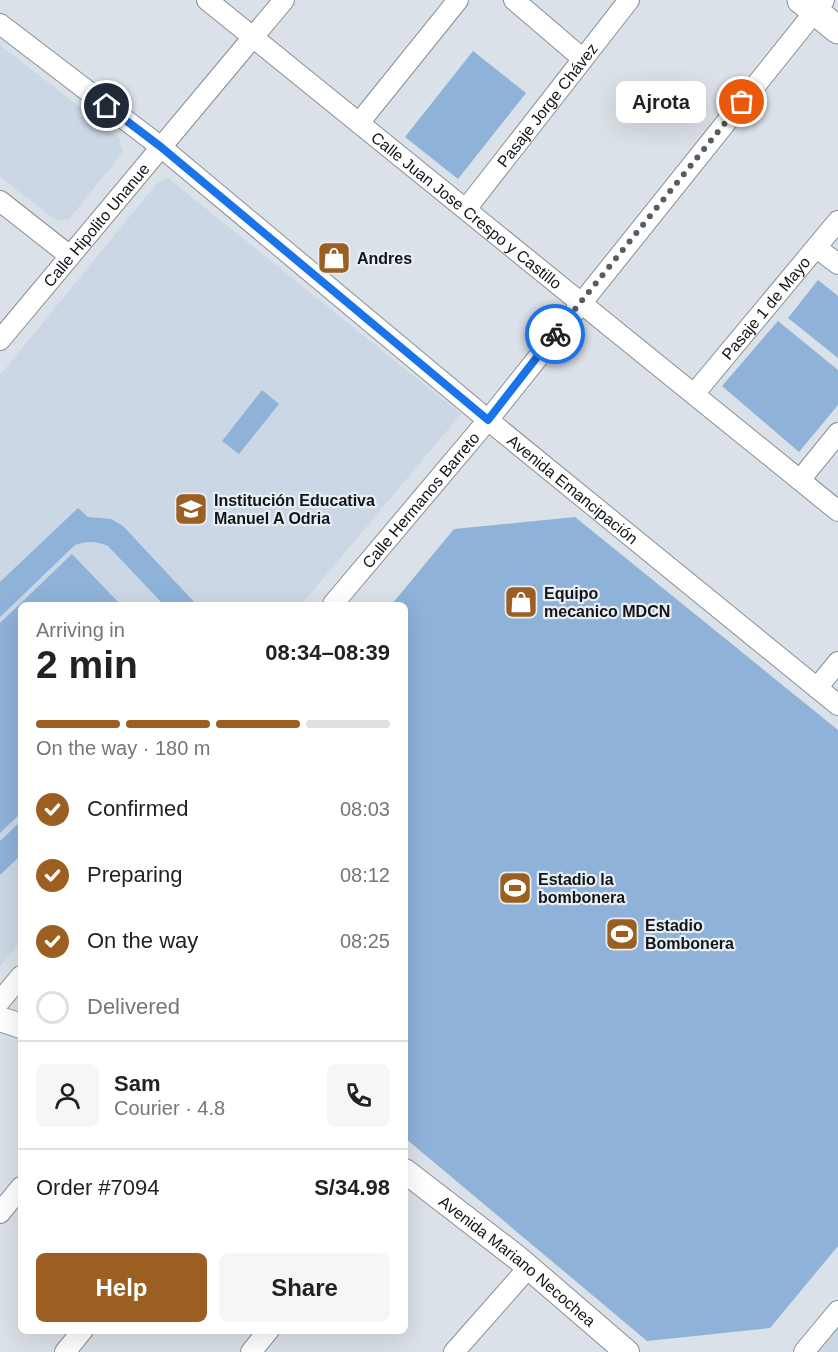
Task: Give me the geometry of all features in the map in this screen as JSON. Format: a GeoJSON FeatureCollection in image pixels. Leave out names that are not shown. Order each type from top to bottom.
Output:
{"type":"FeatureCollection","features":[{"type":"Feature","properties":{"kind":"main road"},"geometry":{"type":"LineString","coordinates":[[813,4],[838,30]]}},
{"type":"Feature","properties":{"kind":"street","name":"Calle Juan Jose Crespo y Castillo"},"geometry":{"type":"LineString","coordinates":[[207,0],[838,511]]}},
{"type":"Feature","properties":{"kind":"street","name":"Calle Hipolito Unanue"},"geometry":{"type":"LineString","coordinates":[[0,340],[284,0]]}},
{"type":"Feature","properties":{"kind":"street"},"geometry":{"type":"LineString","coordinates":[[360,123],[458,0]]}},
{"type":"Feature","properties":{"kind":"street"},"geometry":{"type":"LineString","coordinates":[[514,0],[583,59]]}},
{"type":"Feature","properties":{"kind":"street","name":"Pasaje Jorge Chávez"},"geometry":{"type":"LineString","coordinates":[[466,209],[629,0]]}},
{"type":"Feature","properties":{"kind":"street","name":"Calle Hermanos Barreto"},"geometry":{"type":"LineString","coordinates":[[335,602],[488,420],[813,4]]}},
{"type":"Feature","properties":{"kind":"street","name":"Avenida Emancipación"},"geometry":{"type":"LineString","coordinates":[[0,24],[161,147],[488,420],[838,705]]}},
{"type":"Feature","properties":{"kind":"street"},"geometry":{"type":"LineString","coordinates":[[0,201],[70,256]]}},
{"type":"Feature","properties":{"kind":"street","name":"Pasaje 1 de Mayo"},"geometry":{"type":"LineString","coordinates":[[694,394],[838,221]]}},
{"type":"Feature","properties":{"kind":"street"},"geometry":{"type":"LineString","coordinates":[[817,248],[838,264]]}},
{"type":"Feature","properties":{"kind":"street"},"geometry":{"type":"LineString","coordinates":[[800,480],[838,433]]}},
{"type":"Feature","properties":{"kind":"street"},"geometry":{"type":"LineString","coordinates":[[817,688],[838,662]]}},
{"type":"Feature","properties":{"kind":"street"},"geometry":{"type":"LineString","coordinates":[[0,1001],[18,980]]}},
{"type":"Feature","properties":{"kind":"street"},"geometry":{"type":"LineString","coordinates":[[0,1019],[18,1025]]}},
{"type":"Feature","properties":{"kind":"street","name":"Avenida Mariano Necochea"},"geometry":{"type":"LineString","coordinates":[[408,1173],[529,1267],[627,1352]]}},
{"type":"Feature","properties":{"kind":"street"},"geometry":{"type":"LineString","coordinates":[[0,1213],[18,1190]]}},
{"type":"Feature","properties":{"kind":"street"},"geometry":{"type":"LineString","coordinates":[[454,1352],[529,1267]]}},
{"type":"Feature","properties":{"kind":"street"},"geometry":{"type":"LineString","coordinates":[[804,1352],[838,1311]]}},
{"type":"Feature","properties":{"kind":"street"},"geometry":{"type":"LineString","coordinates":[[65,1352],[79,1334]]}},
{"type":"Feature","properties":{"kind":"street"},"geometry":{"type":"LineString","coordinates":[[251,1352],[266,1334]]}},
{"type":"Feature","properties":{"kind":"shaded area"},"geometry":{"type":"Polygon","coordinates":[[[0,45],[119,138],[123,152],[69,219],[57,221],[0,177],[0,45]]]}},
{"type":"Feature","properties":{"kind":"shaded area"},"geometry":{"type":"Polygon","coordinates":[[[473,51],[526,93],[458,179],[405,137],[473,51]]]}},
{"type":"Feature","properties":{"kind":"shaded area","name":"Institución Educativa Manuel A Odria"},"geometry":{"type":"Polygon","coordinates":[[[168,178],[461,414],[304,602],[18,602],[18,945],[0,966],[0,375],[158,182],[168,178]]]}},
{"type":"Feature","properties":{"kind":"shaded area"},"geometry":{"type":"Polygon","coordinates":[[[818,280],[838,296],[838,358],[788,318],[818,280]]]}},
{"type":"Feature","properties":{"kind":"shaded area"},"geometry":{"type":"Polygon","coordinates":[[[778,321],[838,370],[838,405],[799,452],[722,386],[778,321]]]}},
{"type":"Feature","properties":{"kind":"shaded area"},"geometry":{"type":"Polygon","coordinates":[[[262,390],[279,404],[239,454],[222,441],[262,390]]]}},
{"type":"Feature","properties":{"kind":"shaded area"},"geometry":{"type":"Polygon","coordinates":[[[78,508],[88,517],[111,519],[123,526],[194,602],[161,602],[108,546],[96,542],[75,545],[0,617],[0,582],[78,508]]]}},
{"type":"Feature","properties":{"kind":"shaded area","name":"Estadio Bombonera"},"geometry":{"type":"Polygon","coordinates":[[[575,517],[838,730],[838,1246],[770,1328],[647,1341],[408,1141],[408,602],[394,602],[454,529],[575,517]]]}},
{"type":"Feature","properties":{"kind":"shaded area"},"geometry":{"type":"Polygon","coordinates":[[[72,554],[118,602],[22,602],[72,554]]]}},
{"type":"Feature","properties":{"kind":"shaded area"},"geometry":{"type":"Polygon","coordinates":[[[18,606],[18,816],[0,833],[0,623],[18,606]]]}},
{"type":"Feature","properties":{"kind":"shaded area"},"geometry":{"type":"Polygon","coordinates":[[[18,824],[18,858],[0,875],[0,841],[18,824]]]}},
{"type":"Feature","properties":{"kind":"shaded area"},"geometry":{"type":"Polygon","coordinates":[[[838,1328],[838,1352],[819,1352],[838,1328]]]}},
{"type":"Feature","properties":{"kind":"way so far"},"geometry":{"type":"LineString","coordinates":[[555,334],[742,102]]}},
{"type":"Feature","properties":{"kind":"place","name":"Ajrota"},"geometry":{"type":"Point","coordinates":[742,102]}},
{"type":"Feature","properties":{"kind":"place","name":"Andres"},"geometry":{"type":"Point","coordinates":[334,258]}},
{"type":"Feature","properties":{"kind":"place","name":"Institución Educativa Manuel A Odria"},"geometry":{"type":"Point","coordinates":[191,509]}},
{"type":"Feature","properties":{"kind":"place","name":"Equipo mecanico MDCN"},"geometry":{"type":"Point","coordinates":[521,602]}},
{"type":"Feature","properties":{"kind":"place","name":"Estadio la bombonera"},"geometry":{"type":"Point","coordinates":[515,888]}},
{"type":"Feature","properties":{"kind":"place","name":"Estadio Bombonera"},"geometry":{"type":"Point","coordinates":[622,934]}},
{"type":"Feature","properties":{"kind":"route"},"geometry":{"type":"LineString","coordinates":[[107,106],[161,147],[488,420],[555,334]]}}]}
